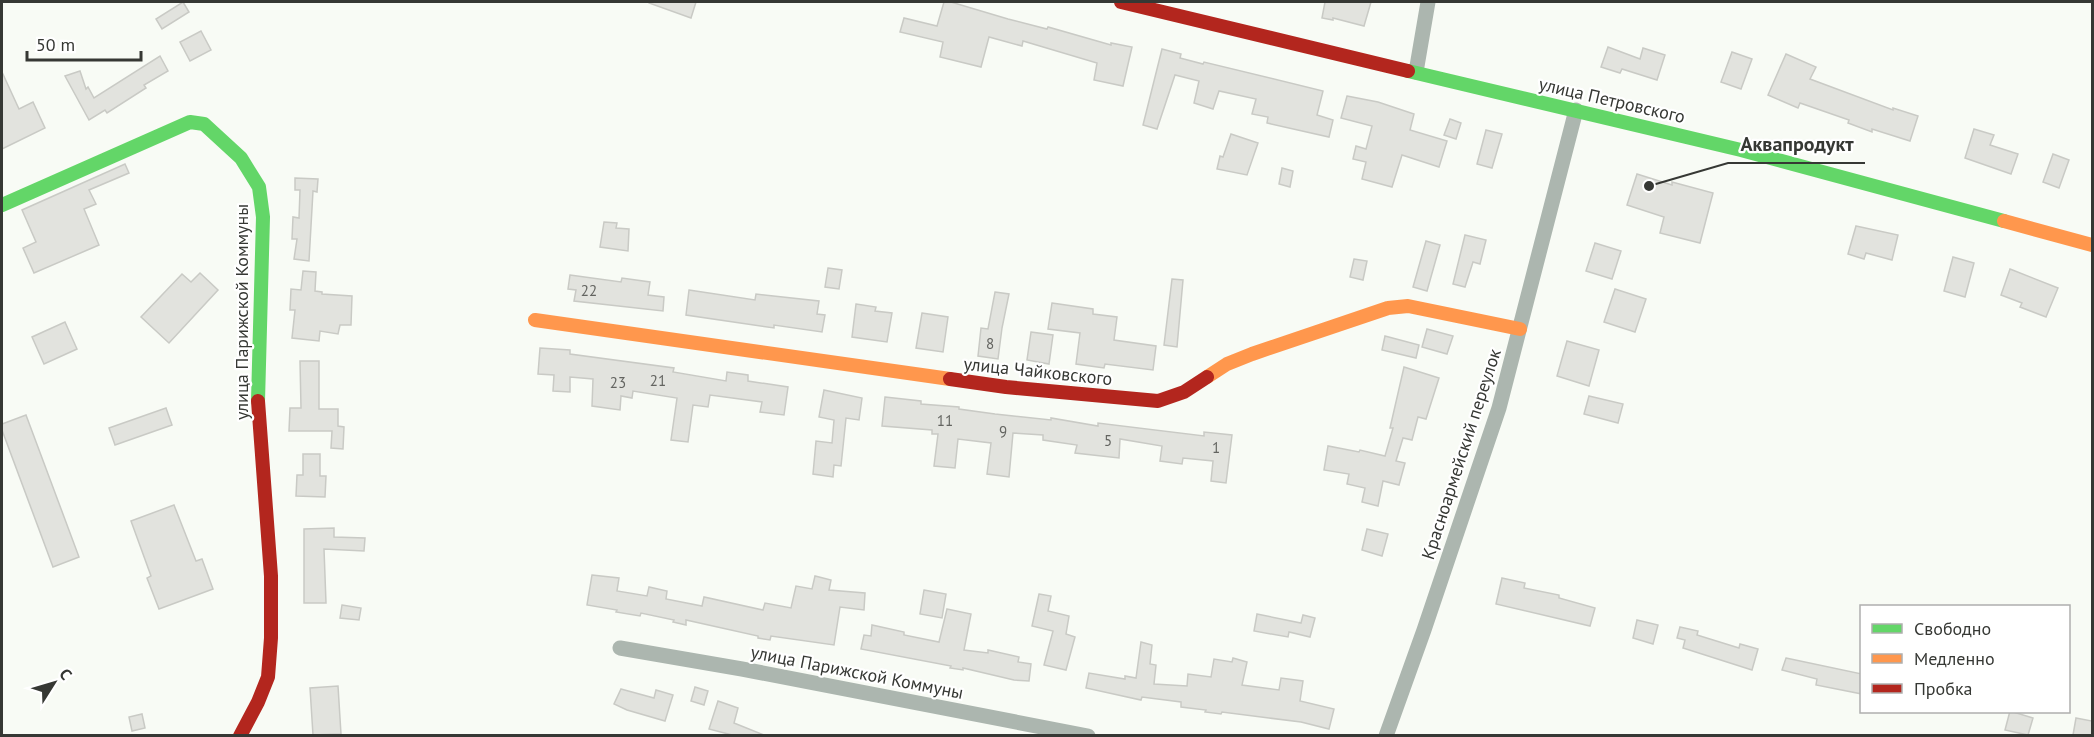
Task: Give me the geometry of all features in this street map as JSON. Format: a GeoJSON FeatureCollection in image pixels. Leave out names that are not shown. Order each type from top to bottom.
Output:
{"type":"FeatureCollection","features":[{"type":"Feature","properties":{"kind":"street","name":"улица Петровского"},"geometry":{"type":"LineString","coordinates":[[1121,2],[1741,150],[2092,245]]}},
{"type":"Feature","properties":{"kind":"street"},"geometry":{"type":"LineString","coordinates":[[1416,72],[1428,2]]}},
{"type":"Feature","properties":{"kind":"street","name":"Красноармейский переулок"},"geometry":{"type":"LineString","coordinates":[[1386,735],[1499,408],[1576,110]]}},
{"type":"Feature","properties":{"kind":"street","name":"улица Парижской Коммуны"},"geometry":{"type":"LineString","coordinates":[[2,205],[190,122],[204,124],[219,137],[241,159],[259,187],[263,217],[258,411],[271,576],[272,638],[268,676],[258,702],[240,735]]}},
{"type":"Feature","properties":{"kind":"street","name":"улица Чайковского"},"geometry":{"type":"LineString","coordinates":[[535,320],[1006,387],[1158,401],[1184,392],[1227,364],[1388,308],[1408,306],[1520,329]]}},
{"type":"Feature","properties":{"kind":"street","name":"улица Парижской Коммуны"},"geometry":{"type":"LineString","coordinates":[[620,648],[1088,735]]}},
{"type":"Feature","properties":{"kind":"building"},"geometry":{"type":"Polygon","coordinates":[[[183,2],[189,12],[162,29],[156,19],[183,2]]]}},
{"type":"Feature","properties":{"kind":"building"},"geometry":{"type":"Polygon","coordinates":[[[649,2],[696,2],[691,18],[649,2]]]}},
{"type":"Feature","properties":{"kind":"building"},"geometry":{"type":"Polygon","coordinates":[[[944,2],[1111,45],[1111,43],[1132,47],[1123,86],[1094,80],[1097,63],[1023,41],[1022,46],[989,37],[981,67],[940,57],[943,42],[900,32],[904,18],[937,26],[944,2]]]}},
{"type":"Feature","properties":{"kind":"building"},"geometry":{"type":"Polygon","coordinates":[[[1325,2],[1371,2],[1364,26],[1333,18],[1333,20],[1322,18],[1325,2]]]}},
{"type":"Feature","properties":{"kind":"building"},"geometry":{"type":"Polygon","coordinates":[[[201,31],[211,50],[190,61],[180,42],[201,31]]]}},
{"type":"Feature","properties":{"kind":"building"},"geometry":{"type":"Polygon","coordinates":[[[1608,47],[1640,59],[1643,48],[1665,55],[1657,80],[1622,69],[1620,73],[1601,67],[1608,47]]]}},
{"type":"Feature","properties":{"kind":"building"},"geometry":{"type":"Polygon","coordinates":[[[1162,49],[1181,54],[1180,58],[1203,64],[1204,62],[1323,91],[1317,115],[1333,120],[1329,137],[1267,123],[1268,117],[1252,114],[1256,99],[1219,91],[1213,109],[1194,103],[1199,81],[1175,75],[1157,129],[1143,125],[1162,49]]]}},
{"type":"Feature","properties":{"kind":"building"},"geometry":{"type":"Polygon","coordinates":[[[1732,52],[1752,59],[1741,89],[1721,82],[1732,52]]]}},
{"type":"Feature","properties":{"kind":"building"},"geometry":{"type":"Polygon","coordinates":[[[1786,54],[1816,67],[1810,79],[1893,110],[1893,108],[1918,116],[1910,141],[1872,129],[1872,132],[1848,123],[1849,120],[1800,103],[1798,108],[1768,95],[1786,54]]]}},
{"type":"Feature","properties":{"kind":"building"},"geometry":{"type":"Polygon","coordinates":[[[160,56],[168,71],[144,85],[146,88],[107,113],[105,110],[89,120],[65,76],[80,71],[86,89],[88,87],[94,98],[160,56]]]}},
{"type":"Feature","properties":{"kind":"building"},"geometry":{"type":"Polygon","coordinates":[[[2,72],[19,109],[33,102],[45,128],[2,149],[2,72]]]}},
{"type":"Feature","properties":{"kind":"building"},"geometry":{"type":"Polygon","coordinates":[[[1347,96],[1378,102],[1414,114],[1410,130],[1447,141],[1439,167],[1402,155],[1392,187],[1362,179],[1366,162],[1353,159],[1356,146],[1366,149],[1372,126],[1341,118],[1347,96]]]}},
{"type":"Feature","properties":{"kind":"building"},"geometry":{"type":"Polygon","coordinates":[[[1450,119],[1461,123],[1456,139],[1444,135],[1450,119]]]}},
{"type":"Feature","properties":{"kind":"building"},"geometry":{"type":"Polygon","coordinates":[[[1974,129],[1994,135],[1990,145],[2018,154],[2011,174],[1965,158],[1974,129]]]}},
{"type":"Feature","properties":{"kind":"building"},"geometry":{"type":"Polygon","coordinates":[[[1486,130],[1502,134],[1492,168],[1477,164],[1486,130]]]}},
{"type":"Feature","properties":{"kind":"building"},"geometry":{"type":"Polygon","coordinates":[[[1231,134],[1258,143],[1247,175],[1217,169],[1220,156],[1223,157],[1231,134]]]}},
{"type":"Feature","properties":{"kind":"building"},"geometry":{"type":"Polygon","coordinates":[[[2053,154],[2069,160],[2059,188],[2043,182],[2053,154]]]}},
{"type":"Feature","properties":{"kind":"building"},"geometry":{"type":"Polygon","coordinates":[[[125,164],[129,173],[89,190],[96,204],[84,209],[99,245],[34,273],[23,248],[36,242],[22,210],[125,164]]]}},
{"type":"Feature","properties":{"kind":"building"},"geometry":{"type":"Polygon","coordinates":[[[1282,168],[1293,171],[1290,187],[1279,184],[1282,168]]]}},
{"type":"Feature","properties":{"kind":"building"},"geometry":{"type":"Polygon","coordinates":[[[1637,174],[1672,185],[1672,182],[1713,193],[1700,243],[1660,233],[1664,217],[1627,205],[1637,174]]]}},
{"type":"Feature","properties":{"kind":"building"},"geometry":{"type":"Polygon","coordinates":[[[295,178],[318,179],[317,192],[313,191],[309,261],[294,259],[297,239],[292,239],[293,217],[299,218],[300,190],[295,190],[295,178]]]}},
{"type":"Feature","properties":{"kind":"building"},"geometry":{"type":"Polygon","coordinates":[[[604,222],[617,223],[616,228],[629,229],[628,251],[600,247],[604,222]]]}},
{"type":"Feature","properties":{"kind":"building"},"geometry":{"type":"Polygon","coordinates":[[[1856,226],[1898,235],[1892,260],[1866,253],[1864,259],[1848,254],[1856,226]]]}},
{"type":"Feature","properties":{"kind":"building"},"geometry":{"type":"Polygon","coordinates":[[[1465,235],[1486,240],[1480,264],[1473,262],[1465,287],[1453,284],[1465,235]]]}},
{"type":"Feature","properties":{"kind":"building"},"geometry":{"type":"Polygon","coordinates":[[[1426,241],[1440,245],[1427,291],[1413,287],[1426,241]]]}},
{"type":"Feature","properties":{"kind":"building"},"geometry":{"type":"Polygon","coordinates":[[[1595,243],[1621,251],[1612,279],[1586,271],[1595,243]]]}},
{"type":"Feature","properties":{"kind":"building"},"geometry":{"type":"Polygon","coordinates":[[[1953,257],[1974,263],[1965,297],[1944,291],[1953,257]]]}},
{"type":"Feature","properties":{"kind":"building"},"geometry":{"type":"Polygon","coordinates":[[[1354,259],[1367,261],[1363,280],[1350,277],[1354,259]]]}},
{"type":"Feature","properties":{"kind":"building"},"geometry":{"type":"Polygon","coordinates":[[[828,268],[842,270],[839,289],[825,287],[828,268]]]}},
{"type":"Feature","properties":{"kind":"building"},"geometry":{"type":"Polygon","coordinates":[[[2010,269],[2058,288],[2046,317],[2020,307],[2022,303],[2001,295],[2010,269]]]}},
{"type":"Feature","properties":{"kind":"building"},"geometry":{"type":"Polygon","coordinates":[[[303,271],[316,272],[315,291],[322,292],[322,294],[352,296],[351,325],[340,325],[338,334],[320,331],[319,341],[292,338],[295,310],[290,310],[291,289],[301,290],[303,271]]]}},
{"type":"Feature","properties":{"kind":"building"},"geometry":{"type":"Polygon","coordinates":[[[200,273],[218,290],[169,343],[141,317],[182,274],[191,282],[200,273]]]}},
{"type":"Feature","properties":{"kind":"building"},"geometry":{"type":"Polygon","coordinates":[[[570,275],[621,282],[622,278],[650,282],[648,295],[664,297],[663,311],[574,301],[576,290],[568,289],[570,275]]]}},
{"type":"Feature","properties":{"kind":"building"},"geometry":{"type":"Polygon","coordinates":[[[1172,279],[1183,280],[1177,347],[1164,345],[1172,279]]]}},
{"type":"Feature","properties":{"kind":"building"},"geometry":{"type":"Polygon","coordinates":[[[1615,289],[1646,299],[1635,332],[1604,322],[1615,289]]]}},
{"type":"Feature","properties":{"kind":"building"},"geometry":{"type":"Polygon","coordinates":[[[689,290],[755,300],[756,294],[819,301],[817,314],[825,315],[822,332],[774,325],[774,328],[686,315],[689,290]]]}},
{"type":"Feature","properties":{"kind":"building"},"geometry":{"type":"Polygon","coordinates":[[[995,292],[1009,294],[998,359],[978,356],[981,328],[988,329],[995,292]]]}},
{"type":"Feature","properties":{"kind":"building"},"geometry":{"type":"Polygon","coordinates":[[[1052,303],[1093,309],[1093,314],[1117,317],[1114,340],[1156,346],[1153,370],[1105,364],[1104,368],[1076,364],[1080,333],[1048,329],[1052,303]]]}},
{"type":"Feature","properties":{"kind":"building"},"geometry":{"type":"Polygon","coordinates":[[[856,304],[876,307],[875,311],[892,313],[887,342],[852,337],[856,304]]]}},
{"type":"Feature","properties":{"kind":"building"},"geometry":{"type":"Polygon","coordinates":[[[922,313],[948,317],[943,352],[916,348],[922,313]]]}},
{"type":"Feature","properties":{"kind":"building"},"geometry":{"type":"Polygon","coordinates":[[[65,322],[77,349],[44,364],[32,337],[65,322]]]}},
{"type":"Feature","properties":{"kind":"building"},"geometry":{"type":"Polygon","coordinates":[[[1427,329],[1453,336],[1447,354],[1422,347],[1427,329]]]}},
{"type":"Feature","properties":{"kind":"building"},"geometry":{"type":"Polygon","coordinates":[[[1031,332],[1053,335],[1049,364],[1027,360],[1031,332]]]}},
{"type":"Feature","properties":{"kind":"building"},"geometry":{"type":"Polygon","coordinates":[[[1385,336],[1419,345],[1416,358],[1382,350],[1385,336]]]}},
{"type":"Feature","properties":{"kind":"building"},"geometry":{"type":"Polygon","coordinates":[[[1567,341],[1599,350],[1589,386],[1557,376],[1567,341]]]}},
{"type":"Feature","properties":{"kind":"building"},"geometry":{"type":"Polygon","coordinates":[[[540,348],[570,350],[570,354],[674,368],[673,372],[726,381],[727,372],[748,375],[748,381],[788,387],[784,415],[760,412],[762,402],[710,395],[708,407],[693,405],[688,442],[671,440],[677,398],[633,391],[632,398],[621,396],[620,410],[592,406],[593,379],[570,377],[570,392],[553,391],[554,375],[538,374],[540,348]]]}},
{"type":"Feature","properties":{"kind":"building"},"geometry":{"type":"Polygon","coordinates":[[[300,361],[319,361],[319,409],[338,409],[338,426],[344,427],[343,449],[331,448],[332,431],[289,431],[290,408],[301,408],[300,361]]]}},
{"type":"Feature","properties":{"kind":"building"},"geometry":{"type":"Polygon","coordinates":[[[1404,367],[1439,378],[1426,419],[1418,417],[1412,440],[1403,438],[1396,461],[1405,463],[1399,485],[1383,481],[1378,506],[1362,502],[1365,488],[1347,484],[1349,474],[1324,470],[1328,446],[1385,456],[1393,428],[1390,428],[1404,367]]]}},
{"type":"Feature","properties":{"kind":"building"},"geometry":{"type":"Polygon","coordinates":[[[824,390],[862,398],[859,420],[846,418],[841,466],[834,465],[833,477],[813,474],[816,441],[832,443],[834,420],[819,417],[824,390]]]}},
{"type":"Feature","properties":{"kind":"building"},"geometry":{"type":"Polygon","coordinates":[[[1589,396],[1623,404],[1618,423],[1584,414],[1589,396]]]}},
{"type":"Feature","properties":{"kind":"building"},"geometry":{"type":"Polygon","coordinates":[[[885,397],[921,401],[921,404],[959,407],[959,409],[995,414],[1051,420],[1051,418],[1098,426],[1098,423],[1204,436],[1204,432],[1232,435],[1226,483],[1211,481],[1213,461],[1183,458],[1182,464],[1160,461],[1162,446],[1120,439],[1119,458],[1075,453],[1077,445],[1043,440],[1043,435],[1013,433],[1009,477],[987,474],[991,443],[958,439],[955,468],[934,466],[938,434],[932,434],[932,430],[882,426],[885,397]]]}},
{"type":"Feature","properties":{"kind":"building"},"geometry":{"type":"Polygon","coordinates":[[[166,408],[172,425],[115,445],[109,428],[166,408]]]}},
{"type":"Feature","properties":{"kind":"building"},"geometry":{"type":"Polygon","coordinates":[[[26,415],[79,557],[53,567],[2,430],[2,424],[26,415]]]}},
{"type":"Feature","properties":{"kind":"building"},"geometry":{"type":"Polygon","coordinates":[[[303,454],[320,454],[320,476],[326,476],[325,497],[296,496],[297,475],[303,475],[303,454]]]}},
{"type":"Feature","properties":{"kind":"building"},"geometry":{"type":"Polygon","coordinates":[[[174,505],[196,561],[202,559],[213,589],[159,609],[147,578],[151,576],[131,521],[174,505]]]}},
{"type":"Feature","properties":{"kind":"building"},"geometry":{"type":"Polygon","coordinates":[[[334,528],[334,537],[365,538],[364,551],[324,549],[326,603],[304,603],[304,529],[334,528]]]}},
{"type":"Feature","properties":{"kind":"building"},"geometry":{"type":"Polygon","coordinates":[[[1367,529],[1388,534],[1382,556],[1362,550],[1367,529]]]}},
{"type":"Feature","properties":{"kind":"building"},"geometry":{"type":"Polygon","coordinates":[[[592,575],[619,578],[617,591],[647,596],[649,587],[667,591],[666,599],[702,606],[704,597],[763,610],[765,603],[791,608],[796,586],[812,589],[815,576],[831,580],[829,590],[865,593],[864,610],[840,607],[834,645],[771,636],[770,640],[686,620],[686,625],[641,613],[640,616],[587,605],[592,575]]]}},
{"type":"Feature","properties":{"kind":"building"},"geometry":{"type":"Polygon","coordinates":[[[1502,578],[1525,583],[1524,588],[1559,595],[1559,598],[1595,608],[1590,626],[1496,604],[1502,578]]]}},
{"type":"Feature","properties":{"kind":"building"},"geometry":{"type":"Polygon","coordinates":[[[924,590],[946,594],[942,618],[920,614],[924,590]]]}},
{"type":"Feature","properties":{"kind":"building"},"geometry":{"type":"Polygon","coordinates":[[[1039,594],[1051,596],[1048,611],[1069,616],[1066,634],[1075,637],[1066,670],[1044,665],[1053,631],[1032,626],[1039,594]]]}},
{"type":"Feature","properties":{"kind":"building"},"geometry":{"type":"Polygon","coordinates":[[[342,605],[361,608],[359,620],[340,618],[342,605]]]}},
{"type":"Feature","properties":{"kind":"building"},"geometry":{"type":"Polygon","coordinates":[[[947,609],[971,614],[964,650],[988,653],[988,650],[1019,657],[1018,662],[1031,664],[1029,681],[1014,680],[963,668],[963,670],[950,668],[951,666],[861,649],[864,635],[871,636],[872,625],[904,632],[904,635],[939,642],[947,609]]]}},
{"type":"Feature","properties":{"kind":"building"},"geometry":{"type":"Polygon","coordinates":[[[1257,614],[1301,623],[1303,615],[1315,618],[1310,637],[1289,632],[1288,637],[1254,631],[1257,614]]]}},
{"type":"Feature","properties":{"kind":"building"},"geometry":{"type":"Polygon","coordinates":[[[1637,620],[1658,625],[1653,644],[1633,638],[1637,620]]]}},
{"type":"Feature","properties":{"kind":"building"},"geometry":{"type":"Polygon","coordinates":[[[1680,627],[1698,631],[1697,635],[1739,648],[1740,644],[1758,649],[1752,670],[1683,648],[1685,640],[1677,638],[1680,627]]]}},
{"type":"Feature","properties":{"kind":"building"},"geometry":{"type":"Polygon","coordinates":[[[1141,642],[1152,645],[1150,664],[1156,665],[1154,684],[1187,686],[1188,674],[1211,677],[1214,659],[1232,662],[1233,658],[1247,662],[1242,685],[1279,690],[1281,678],[1303,681],[1300,701],[1334,709],[1329,729],[1301,722],[1205,712],[1206,710],[1181,707],[1181,702],[1142,697],[1141,700],[1086,688],[1089,673],[1125,679],[1125,676],[1136,678],[1141,642]]]}},
{"type":"Feature","properties":{"kind":"building"},"geometry":{"type":"Polygon","coordinates":[[[1786,658],[1860,674],[1860,694],[1816,685],[1817,679],[1782,670],[1786,658]]]}},
{"type":"Feature","properties":{"kind":"building"},"geometry":{"type":"Polygon","coordinates":[[[338,686],[341,734],[313,735],[310,688],[338,686]]]}},
{"type":"Feature","properties":{"kind":"building"},"geometry":{"type":"Polygon","coordinates":[[[695,687],[708,691],[704,705],[691,701],[695,687]]]}},
{"type":"Feature","properties":{"kind":"building"},"geometry":{"type":"Polygon","coordinates":[[[621,689],[654,698],[656,690],[673,695],[665,721],[614,704],[621,689]]]}},
{"type":"Feature","properties":{"kind":"building"},"geometry":{"type":"Polygon","coordinates":[[[718,701],[738,708],[734,723],[764,735],[732,735],[709,729],[718,701]]]}},
{"type":"Feature","properties":{"kind":"building"},"geometry":{"type":"Polygon","coordinates":[[[2009,713],[2033,718],[2028,735],[2005,730],[2009,713]]]}},
{"type":"Feature","properties":{"kind":"building"},"geometry":{"type":"Polygon","coordinates":[[[142,714],[145,728],[132,731],[129,717],[142,714]]]}},
{"type":"Feature","properties":{"kind":"building"},"geometry":{"type":"Polygon","coordinates":[[[2076,718],[2092,721],[2092,735],[2073,735],[2076,718]]]}},
{"type":"Feature","properties":{"kind":"traffic: fast"},"geometry":{"type":"LineString","coordinates":[[1408,71],[1741,150],[2004,221]]}},
{"type":"Feature","properties":{"kind":"traffic: fast"},"geometry":{"type":"LineString","coordinates":[[2,205],[190,122],[204,124],[241,158],[259,187],[263,217],[258,401]]}},
{"type":"Feature","properties":{"kind":"traffic: slow"},"geometry":{"type":"LineString","coordinates":[[2004,221],[2092,245]]}},
{"type":"Feature","properties":{"kind":"traffic: slow"},"geometry":{"type":"LineString","coordinates":[[1207,377],[1227,364],[1252,354],[1388,308],[1408,306],[1520,329]]}},
{"type":"Feature","properties":{"kind":"traffic: slow"},"geometry":{"type":"LineString","coordinates":[[535,320],[950,379]]}},
{"type":"Feature","properties":{"kind":"traffic: jam"},"geometry":{"type":"LineString","coordinates":[[1121,2],[1408,71]]}},
{"type":"Feature","properties":{"kind":"traffic: jam"},"geometry":{"type":"LineString","coordinates":[[950,379],[1006,387],[1158,401],[1184,392],[1207,377]]}},
{"type":"Feature","properties":{"kind":"traffic: jam"},"geometry":{"type":"LineString","coordinates":[[240,736],[268,677],[271,638],[271,576],[258,401]]}},
{"type":"Feature","properties":{"kind":"place","name":"Аквапродукт"},"geometry":{"type":"Point","coordinates":[1649,186]}}]}
